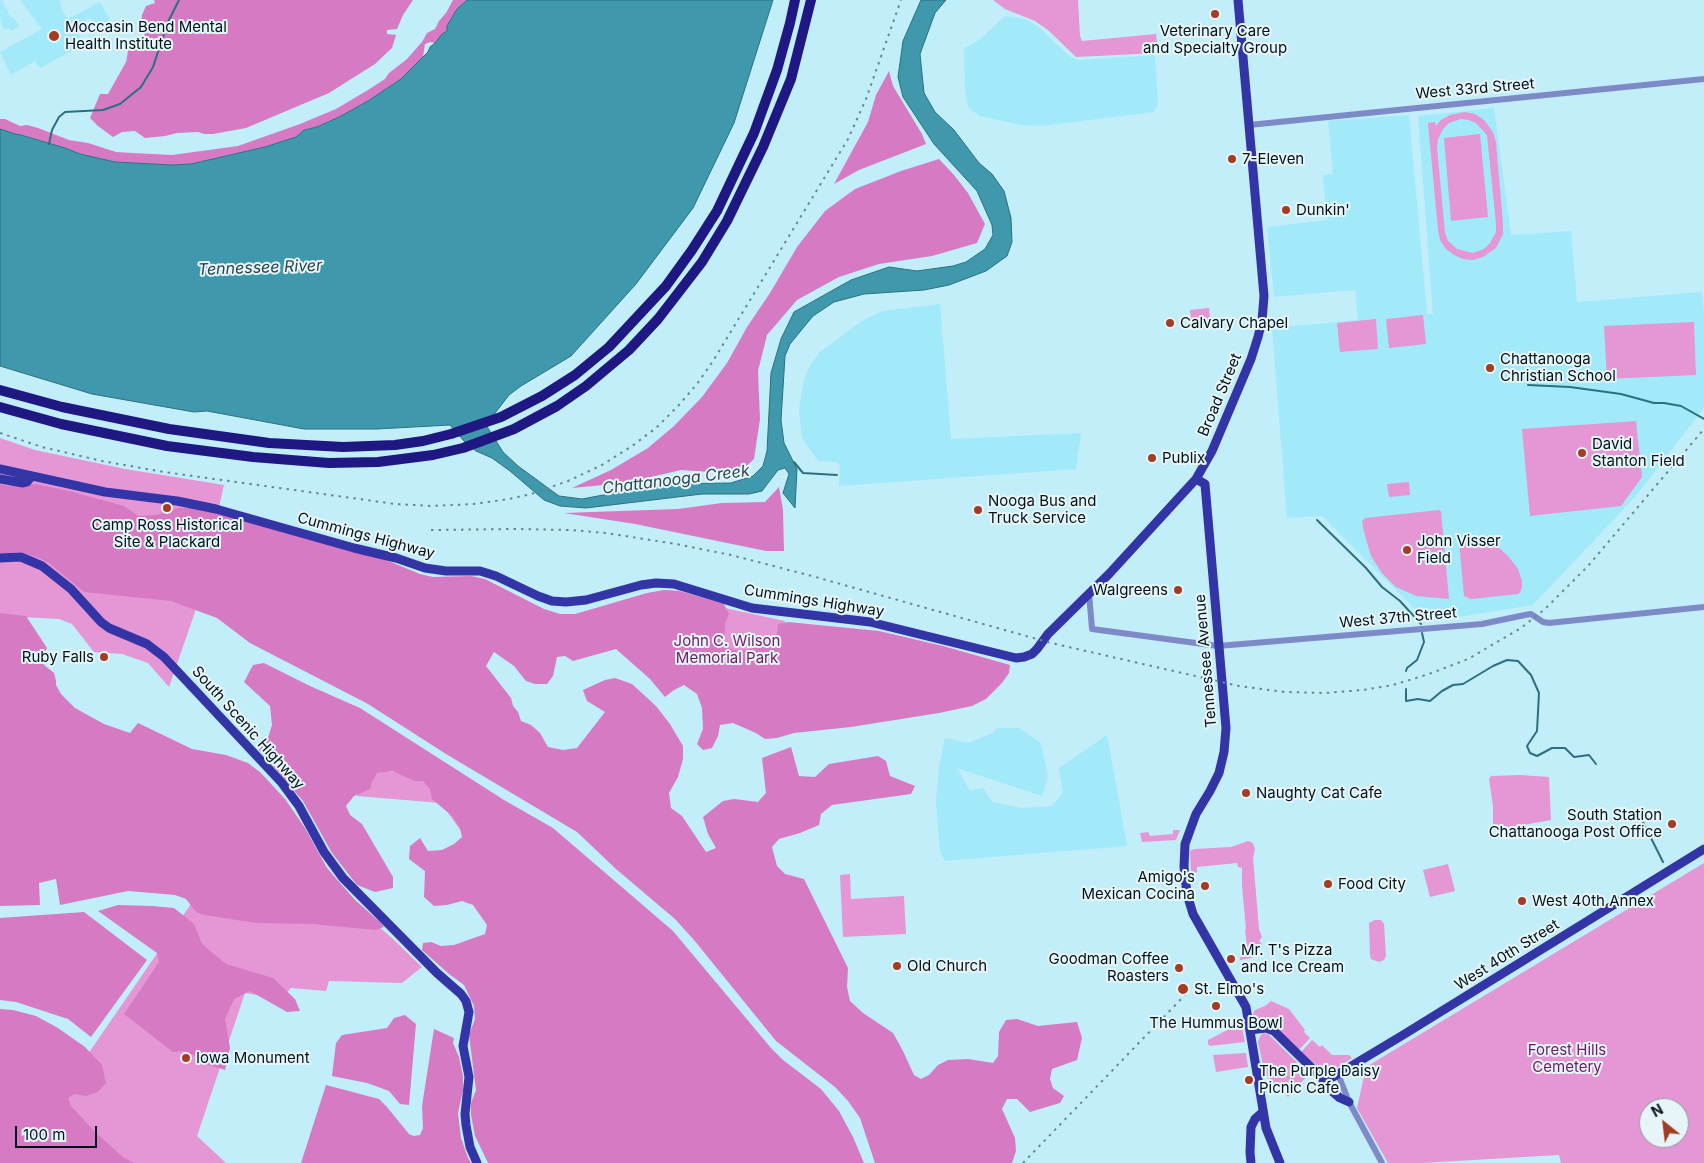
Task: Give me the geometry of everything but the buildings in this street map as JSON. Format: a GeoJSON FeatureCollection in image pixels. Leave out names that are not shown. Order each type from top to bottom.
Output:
{"type":"FeatureCollection","features":[{"type":"Feature","properties":{"kind":"highway"},"geometry":{"type":"LineString","coordinates":[[0,390],[119,420],[206,435],[269,443],[343,447],[413,442],[451,434],[502,417],[542,396],[575,375],[609,347],[666,286],[692,250],[717,210],[754,133],[777,70],[790,23],[794,0]]}},
{"type":"Feature","properties":{"kind":"highway"},"geometry":{"type":"LineString","coordinates":[[0,407],[62,424],[167,446],[329,463],[378,462],[433,455],[463,448],[514,429],[557,406],[586,386],[629,350],[658,319],[702,262],[727,221],[763,147],[791,79],[811,0]]}},
{"type":"Feature","properties":{"kind":"main road","name":"Broad Street"},"geometry":{"type":"LineString","coordinates":[[1059,623],[1196,479],[1212,451],[1251,359],[1262,321],[1264,296],[1238,0]]}},
{"type":"Feature","properties":{"kind":"main road","name":"Cummings Highway"},"geometry":{"type":"LineString","coordinates":[[0,469],[105,492],[177,501],[231,513],[396,558],[425,568],[446,571],[480,570],[552,601],[586,600],[641,586],[674,584],[752,608],[870,622],[1016,658],[1032,654],[1059,623]]}},
{"type":"Feature","properties":{"kind":"main road"},"geometry":{"type":"LineString","coordinates":[[0,479],[23,483],[27,482],[31,477]]}},
{"type":"Feature","properties":{"kind":"main road","name":"Tennessee Avenue"},"geometry":{"type":"LineString","coordinates":[[1196,479],[1205,484],[1226,728],[1224,752],[1217,777],[1190,827],[1185,844],[1184,867],[1187,894],[1193,914],[1246,1007],[1263,1112],[1271,1142],[1280,1163]]}},
{"type":"Feature","properties":{"kind":"main road","name":"South Scenic Highway"},"geometry":{"type":"LineString","coordinates":[[0,558],[21,557],[42,566],[71,589],[101,622],[109,628],[147,644],[164,657],[282,783],[299,806],[324,852],[343,878],[437,973],[462,994],[466,1000],[468,1012],[463,1046],[469,1077],[465,1114],[470,1147],[477,1163]]}},
{"type":"Feature","properties":{"kind":"main road","name":"West 40th Street"},"geometry":{"type":"LineString","coordinates":[[1322,1078],[1329,1078],[1338,1074],[1704,849]]}},
{"type":"Feature","properties":{"kind":"main road"},"geometry":{"type":"LineString","coordinates":[[1250,1030],[1266,1028],[1274,1031],[1322,1078],[1325,1085],[1340,1098],[1349,1102]]}},
{"type":"Feature","properties":{"kind":"main road"},"geometry":{"type":"LineString","coordinates":[[1251,1163],[1250,1127],[1263,1112]]}},
{"type":"Feature","properties":{"kind":"street","name":"West 33rd Street"},"geometry":{"type":"LineString","coordinates":[[1249,125],[1704,78]]}},
{"type":"Feature","properties":{"kind":"street","name":"West 37th Street"},"geometry":{"type":"LineString","coordinates":[[1089,593],[1092,629],[1218,646],[1482,624],[1531,614],[1543,622],[1549,623],[1704,607]]}},
{"type":"Feature","properties":{"kind":"street"},"geometry":{"type":"LineString","coordinates":[[1338,1074],[1349,1102],[1382,1163]]}},
{"type":"Feature","properties":{"kind":"shaded area"},"geometry":{"type":"Polygon","coordinates":[[[0,0],[4,0],[2,1],[11,18],[13,17],[19,26],[11,31],[9,28],[4,30],[1,23],[0,0]]]}},
{"type":"Feature","properties":{"kind":"shaded area","name":"Moccasin Bend Mental Health Institute"},"geometry":{"type":"Polygon","coordinates":[[[20,0],[59,0],[68,19],[100,2],[110,20],[95,28],[90,18],[78,25],[75,21],[72,22],[84,44],[40,68],[35,61],[11,75],[0,52],[42,29],[20,0]]]}},
{"type":"Feature","properties":{"kind":"shaded area"},"geometry":{"type":"Polygon","coordinates":[[[1005,16],[1025,19],[1039,27],[1070,57],[1079,60],[1155,55],[1158,104],[1154,112],[1041,126],[1021,125],[980,116],[971,110],[967,103],[964,48],[978,41],[1005,16]]]}},
{"type":"Feature","properties":{"kind":"shaded area","name":"Chattanooga Christian School"},"geometry":{"type":"Polygon","coordinates":[[[1494,108],[1511,235],[1571,231],[1577,302],[1702,292],[1704,312],[1704,408],[1635,497],[1533,605],[1428,622],[1322,516],[1287,518],[1272,328],[1358,320],[1355,290],[1274,297],[1267,227],[1327,220],[1323,175],[1333,174],[1328,121],[1409,115],[1427,314],[1433,314],[1418,116],[1494,108]]]}},
{"type":"Feature","properties":{"kind":"shaded area"},"geometry":{"type":"Polygon","coordinates":[[[940,304],[951,439],[1081,433],[1076,469],[839,486],[840,465],[836,462],[818,461],[802,438],[799,410],[804,379],[811,364],[820,352],[860,322],[883,311],[940,304]]]}},
{"type":"Feature","properties":{"kind":"shaded area"},"geometry":{"type":"Polygon","coordinates":[[[998,728],[1019,728],[1041,743],[1048,777],[1042,796],[957,768],[970,791],[983,788],[992,802],[1023,808],[1052,806],[1063,793],[1059,768],[1107,735],[1127,846],[945,861],[940,852],[936,803],[939,767],[945,738],[969,743],[992,733],[998,728]]]}},
{"type":"Feature","properties":{"kind":"green space"},"geometry":{"type":"Polygon","coordinates":[[[154,0],[413,0],[403,15],[397,29],[387,30],[387,34],[396,35],[392,48],[375,64],[329,93],[246,128],[213,134],[198,132],[177,133],[145,138],[135,131],[122,132],[113,137],[90,118],[100,94],[108,94],[126,62],[129,46],[146,40],[141,24],[142,15],[146,6],[155,3],[154,0]]]}},
{"type":"Feature","properties":{"kind":"green space"},"geometry":{"type":"Polygon","coordinates":[[[453,0],[467,0],[461,5],[447,26],[447,31],[435,43],[425,44],[423,57],[401,79],[368,101],[339,117],[317,127],[304,130],[296,137],[265,147],[191,164],[115,162],[80,154],[0,129],[0,119],[5,119],[20,126],[27,125],[69,140],[88,143],[116,152],[172,155],[238,146],[336,109],[385,79],[389,73],[407,59],[422,42],[427,33],[435,29],[453,0]]]}},
{"type":"Feature","properties":{"kind":"green space"},"geometry":{"type":"Polygon","coordinates":[[[993,0],[1078,0],[1080,36],[1082,41],[1156,34],[1158,53],[1076,57],[1049,31],[1035,21],[1005,9],[993,0]]]}},
{"type":"Feature","properties":{"kind":"green space"},"geometry":{"type":"Polygon","coordinates":[[[889,71],[893,86],[926,144],[859,170],[834,184],[868,122],[876,95],[889,71]]]}},
{"type":"Feature","properties":{"kind":"green space"},"geometry":{"type":"Polygon","coordinates":[[[1465,112],[1475,114],[1484,120],[1493,132],[1496,142],[1503,234],[1496,248],[1483,257],[1473,260],[1463,259],[1446,249],[1440,240],[1438,230],[1428,123],[1435,122],[1436,126],[1441,120],[1450,115],[1465,112]],[[1461,119],[1449,123],[1443,129],[1438,139],[1437,147],[1445,233],[1448,241],[1457,249],[1473,253],[1484,249],[1490,243],[1496,232],[1496,224],[1487,135],[1476,123],[1461,119]]]}},
{"type":"Feature","properties":{"kind":"green space"},"geometry":{"type":"Polygon","coordinates":[[[1480,134],[1488,217],[1451,221],[1444,138],[1480,134]]]}},
{"type":"Feature","properties":{"kind":"green space"},"geometry":{"type":"Polygon","coordinates":[[[939,159],[968,193],[985,224],[977,243],[932,256],[879,264],[839,277],[797,300],[767,335],[758,371],[760,419],[754,459],[738,474],[681,470],[625,483],[572,488],[611,470],[648,448],[674,426],[702,397],[727,363],[797,247],[825,211],[855,189],[939,159]]]}},
{"type":"Feature","properties":{"kind":"green space"},"geometry":{"type":"Polygon","coordinates":[[[1209,308],[1211,328],[1192,330],[1190,310],[1209,308]]]}},
{"type":"Feature","properties":{"kind":"green space"},"geometry":{"type":"Polygon","coordinates":[[[1423,315],[1426,344],[1389,348],[1386,319],[1423,315]]]}},
{"type":"Feature","properties":{"kind":"green space"},"geometry":{"type":"Polygon","coordinates":[[[1376,319],[1378,349],[1340,352],[1337,323],[1376,319]]]}},
{"type":"Feature","properties":{"kind":"green space"},"geometry":{"type":"Polygon","coordinates":[[[1694,322],[1696,375],[1607,379],[1604,326],[1694,322]]]}},
{"type":"Feature","properties":{"kind":"green space","name":"David Stanton Field"},"geometry":{"type":"Polygon","coordinates":[[[1636,421],[1642,477],[1621,506],[1530,516],[1522,429],[1636,421]]]}},
{"type":"Feature","properties":{"kind":"green space"},"geometry":{"type":"Polygon","coordinates":[[[0,438],[35,450],[125,469],[224,485],[195,612],[169,687],[148,663],[122,654],[94,652],[72,624],[59,619],[0,616],[0,438]]]}},
{"type":"Feature","properties":{"kind":"green space"},"geometry":{"type":"Polygon","coordinates":[[[1409,482],[1410,495],[1389,497],[1387,484],[1409,482]]]}},
{"type":"Feature","properties":{"kind":"green space","name":"John C. Wilson Memorial Park"},"geometry":{"type":"Polygon","coordinates":[[[0,484],[8,486],[36,484],[69,491],[124,506],[138,516],[156,515],[179,508],[197,508],[374,555],[420,574],[433,577],[471,576],[485,579],[544,609],[560,614],[575,614],[647,593],[664,590],[680,591],[724,604],[729,614],[725,624],[724,644],[733,650],[745,650],[769,645],[777,634],[778,624],[788,622],[879,631],[943,646],[1010,665],[1009,673],[1002,683],[986,699],[972,706],[939,713],[851,727],[794,733],[765,739],[733,723],[720,725],[718,736],[712,748],[703,750],[697,744],[703,729],[702,708],[697,694],[684,685],[665,697],[650,679],[616,649],[573,661],[565,656],[557,657],[553,676],[547,684],[535,684],[526,681],[514,666],[494,652],[486,666],[511,698],[521,721],[531,725],[540,733],[548,747],[563,750],[577,748],[605,712],[587,701],[583,690],[605,680],[615,678],[632,684],[656,706],[670,724],[683,746],[683,759],[678,777],[669,793],[671,808],[682,816],[706,852],[716,848],[708,834],[703,817],[723,801],[734,799],[758,802],[766,793],[762,758],[791,747],[799,776],[815,777],[829,764],[878,756],[886,761],[890,776],[915,786],[911,794],[832,805],[821,814],[819,825],[779,839],[772,847],[777,866],[785,874],[804,879],[848,968],[847,987],[850,1001],[863,1013],[893,1033],[914,1075],[921,1079],[929,1075],[938,1065],[948,1060],[968,1059],[993,1063],[998,1056],[999,1032],[1006,1020],[1017,1019],[1038,1026],[1077,1022],[1082,1038],[1077,1060],[1052,1069],[1050,1079],[1053,1088],[1064,1096],[1060,1103],[1030,1112],[1017,1099],[1007,1099],[1002,1109],[1015,1138],[1016,1151],[1012,1163],[875,1163],[860,1118],[848,1101],[835,1087],[776,1041],[675,919],[616,869],[577,832],[446,754],[368,704],[250,643],[217,618],[171,601],[84,592],[49,563],[41,559],[21,552],[0,554],[0,484]]]}},
{"type":"Feature","properties":{"kind":"green space"},"geometry":{"type":"Polygon","coordinates":[[[779,487],[783,510],[784,551],[766,551],[635,524],[564,513],[678,509],[722,503],[765,502],[779,487]]]}},
{"type":"Feature","properties":{"kind":"green space","name":"John Visser Field"},"geometry":{"type":"Polygon","coordinates":[[[1441,511],[1449,599],[1416,596],[1396,587],[1382,573],[1371,556],[1362,521],[1365,518],[1441,511]]]}},
{"type":"Feature","properties":{"kind":"green space"},"geometry":{"type":"Polygon","coordinates":[[[1459,542],[1489,542],[1497,546],[1509,557],[1518,569],[1522,581],[1522,588],[1519,594],[1471,599],[1464,596],[1459,542]]]}},
{"type":"Feature","properties":{"kind":"green space"},"geometry":{"type":"Polygon","coordinates":[[[676,593],[720,607],[785,621],[780,648],[765,690],[676,593]]]}},
{"type":"Feature","properties":{"kind":"green space"},"geometry":{"type":"Polygon","coordinates":[[[0,613],[26,616],[47,648],[44,654],[44,665],[54,673],[56,685],[61,694],[75,708],[104,724],[130,733],[138,723],[192,749],[226,755],[248,763],[261,773],[285,799],[305,828],[327,868],[355,900],[384,927],[375,930],[312,924],[256,923],[204,915],[196,912],[186,899],[175,895],[128,891],[60,905],[56,879],[39,883],[40,905],[0,906],[0,613]]]}},
{"type":"Feature","properties":{"kind":"green space"},"geometry":{"type":"Polygon","coordinates":[[[264,663],[360,708],[504,800],[553,828],[673,931],[771,1048],[783,1060],[821,1089],[839,1111],[864,1163],[488,1163],[475,1136],[471,1115],[471,1103],[476,1090],[469,1035],[475,1019],[474,1006],[464,985],[422,950],[423,943],[431,942],[441,946],[454,945],[485,934],[487,925],[473,905],[462,901],[434,906],[424,897],[425,871],[409,859],[410,846],[420,838],[428,851],[442,850],[454,844],[462,837],[460,828],[452,816],[432,799],[430,789],[423,781],[415,781],[392,771],[377,773],[370,789],[354,796],[346,806],[350,815],[362,824],[393,877],[393,888],[375,892],[357,885],[332,853],[303,801],[259,750],[268,738],[272,725],[270,706],[244,682],[253,665],[264,663]]]}},
{"type":"Feature","properties":{"kind":"green space"},"geometry":{"type":"Polygon","coordinates":[[[362,766],[449,782],[466,838],[441,803],[357,796],[362,766]]]}},
{"type":"Feature","properties":{"kind":"green space"},"geometry":{"type":"Polygon","coordinates":[[[1491,776],[1549,777],[1551,820],[1493,829],[1493,806],[1489,779],[1491,776]]]}},
{"type":"Feature","properties":{"kind":"green space"},"geometry":{"type":"Polygon","coordinates":[[[1173,830],[1180,830],[1176,840],[1142,842],[1140,833],[1148,832],[1150,836],[1173,834],[1173,830]]]}},
{"type":"Feature","properties":{"kind":"green space"},"geometry":{"type":"Polygon","coordinates":[[[1248,841],[1253,843],[1255,849],[1253,858],[1259,929],[1262,937],[1259,941],[1262,944],[1251,958],[1240,960],[1240,957],[1246,957],[1247,947],[1242,868],[1238,867],[1237,863],[1197,867],[1197,872],[1193,873],[1191,871],[1190,851],[1194,849],[1231,847],[1248,841]]]}},
{"type":"Feature","properties":{"kind":"green space","name":"Forest Hills Cemetery"},"geometry":{"type":"Polygon","coordinates":[[[1704,863],[1704,1163],[1561,1163],[1559,1155],[1421,1163],[1388,1163],[1357,1108],[1366,1067],[1704,863]]]}},
{"type":"Feature","properties":{"kind":"green space"},"geometry":{"type":"Polygon","coordinates":[[[1448,864],[1455,891],[1430,897],[1423,870],[1448,864]]]}},
{"type":"Feature","properties":{"kind":"green space"},"geometry":{"type":"Polygon","coordinates":[[[850,874],[851,899],[904,896],[906,934],[843,937],[840,875],[850,874]]]}},
{"type":"Feature","properties":{"kind":"green space"},"geometry":{"type":"Polygon","coordinates":[[[323,879],[392,938],[422,967],[402,983],[329,981],[326,991],[291,988],[281,999],[245,993],[197,1136],[226,1163],[0,1163],[0,1086],[88,1054],[193,901],[323,879]]]}},
{"type":"Feature","properties":{"kind":"green space"},"geometry":{"type":"Polygon","coordinates":[[[118,905],[174,908],[194,924],[202,944],[226,964],[273,978],[295,999],[300,1011],[287,1012],[250,991],[234,999],[225,1019],[230,1048],[225,1070],[199,1062],[195,1056],[185,1051],[173,1052],[124,1014],[159,962],[157,953],[98,911],[118,905]]]}},
{"type":"Feature","properties":{"kind":"green space"},"geometry":{"type":"Polygon","coordinates":[[[84,912],[147,960],[91,1037],[68,1019],[16,1002],[0,1000],[0,918],[84,912]]]}},
{"type":"Feature","properties":{"kind":"green space"},"geometry":{"type":"Polygon","coordinates":[[[1381,920],[1384,924],[1386,956],[1384,960],[1379,962],[1371,959],[1370,955],[1369,923],[1381,920]]]}},
{"type":"Feature","properties":{"kind":"green space"},"geometry":{"type":"Polygon","coordinates":[[[1271,1001],[1289,1009],[1310,1038],[1299,1050],[1268,1024],[1258,1023],[1254,1019],[1253,1014],[1255,1010],[1271,1001]]]}},
{"type":"Feature","properties":{"kind":"green space"},"geometry":{"type":"Polygon","coordinates":[[[0,1009],[36,1016],[58,1028],[85,1047],[102,1065],[106,1083],[98,1092],[86,1096],[74,1094],[68,1098],[71,1106],[96,1133],[123,1157],[134,1163],[0,1163],[0,1009]]]}},
{"type":"Feature","properties":{"kind":"green space"},"geometry":{"type":"Polygon","coordinates":[[[405,1015],[416,1024],[409,1105],[400,1104],[389,1091],[367,1083],[332,1076],[336,1043],[342,1035],[387,1028],[394,1018],[405,1015]]]}},
{"type":"Feature","properties":{"kind":"green space"},"geometry":{"type":"Polygon","coordinates":[[[1241,1023],[1245,1042],[1210,1046],[1208,1044],[1208,1040],[1241,1023]]]}},
{"type":"Feature","properties":{"kind":"green space"},"geometry":{"type":"Polygon","coordinates":[[[434,1029],[454,1038],[453,1043],[459,1057],[463,1076],[463,1090],[458,1113],[461,1138],[471,1163],[301,1163],[326,1085],[379,1099],[409,1134],[414,1136],[420,1135],[423,1128],[422,1106],[434,1029]]]}},
{"type":"Feature","properties":{"kind":"green space"},"geometry":{"type":"Polygon","coordinates":[[[1263,1033],[1268,1034],[1309,1074],[1288,1097],[1265,1074],[1258,1042],[1263,1033]]]}},
{"type":"Feature","properties":{"kind":"green space"},"geometry":{"type":"Polygon","coordinates":[[[1312,1040],[1320,1047],[1322,1045],[1332,1055],[1349,1055],[1352,1058],[1332,1071],[1324,1072],[1301,1052],[1312,1040]]]}},
{"type":"Feature","properties":{"kind":"green space"},"geometry":{"type":"Polygon","coordinates":[[[1246,1053],[1248,1067],[1216,1072],[1213,1055],[1246,1053]]]}},
{"type":"Feature","properties":{"kind":"water","name":"Tennessee River"},"geometry":{"type":"Polygon","coordinates":[[[467,0],[773,0],[734,123],[693,208],[636,284],[571,356],[509,395],[486,425],[503,452],[518,466],[559,496],[582,499],[662,484],[731,483],[753,476],[763,466],[767,451],[771,373],[781,339],[794,312],[851,280],[889,267],[917,271],[953,266],[966,262],[985,249],[993,235],[992,225],[977,191],[934,144],[903,97],[898,77],[903,41],[921,0],[946,0],[935,13],[920,54],[924,93],[935,112],[954,130],[979,163],[992,174],[1004,191],[1011,218],[1012,242],[1007,256],[986,271],[949,285],[924,290],[864,294],[834,302],[813,316],[790,344],[785,356],[781,420],[784,443],[797,469],[795,508],[783,493],[789,474],[785,468],[778,470],[762,491],[749,494],[702,494],[586,508],[560,506],[544,500],[492,458],[476,451],[450,425],[377,429],[304,429],[207,411],[194,412],[92,394],[0,366],[0,129],[80,154],[115,162],[191,164],[265,147],[296,137],[304,130],[317,127],[339,117],[368,101],[401,79],[428,52],[442,34],[447,31],[447,26],[457,9],[467,0]]]}},
{"type":"Feature","properties":{"kind":"waterway"},"geometry":{"type":"LineString","coordinates":[[49,144],[52,130],[59,117],[65,112],[103,110],[120,104],[141,87],[153,67],[168,22],[179,0]]}},
{"type":"Feature","properties":{"kind":"waterway"},"geometry":{"type":"LineString","coordinates":[[1528,385],[1570,387],[1621,394],[1654,403],[1681,406],[1704,419]]}},
{"type":"Feature","properties":{"kind":"waterway"},"geometry":{"type":"LineString","coordinates":[[794,462],[803,473],[837,475]]}},
{"type":"Feature","properties":{"kind":"waterway"},"geometry":{"type":"LineString","coordinates":[[1317,520],[1421,624]]}},
{"type":"Feature","properties":{"kind":"waterway"},"geometry":{"type":"LineString","coordinates":[[1406,671],[1417,660],[1424,642],[1422,633]]}},
{"type":"Feature","properties":{"kind":"waterway"},"geometry":{"type":"LineString","coordinates":[[1406,689],[1406,701],[1418,699],[1430,701],[1442,691],[1453,685],[1463,684],[1493,666],[1507,660],[1518,661],[1531,675],[1539,693],[1537,731],[1527,746],[1530,753],[1537,756],[1552,748],[1565,748],[1574,757],[1589,755],[1596,764]]}},
{"type":"Feature","properties":{"kind":"waterway"},"geometry":{"type":"LineString","coordinates":[[1637,810],[1663,862]]}},
{"type":"Feature","properties":{"kind":"railway"},"geometry":{"type":"LineString","coordinates":[[0,433],[42,447],[102,461],[164,472],[395,504],[432,506],[474,504],[531,494],[568,481],[602,465],[656,428],[697,384],[713,361],[848,139],[866,99],[901,0]]}},
{"type":"Feature","properties":{"kind":"railway"},"geometry":{"type":"LineString","coordinates":[[431,530],[571,530],[606,533],[676,544],[731,555],[812,576],[1051,643],[1239,686],[1285,692],[1325,693],[1363,690],[1393,685],[1468,659],[1521,628],[1545,609],[1588,566],[1704,429]]}},
{"type":"Feature","properties":{"kind":"railway"},"geometry":{"type":"LineString","coordinates":[[1023,1163],[1186,994]]}},
{"type":"Feature","properties":{"kind":"place","name":"Veterinary Care and Specialty Group"},"geometry":{"type":"Point","coordinates":[1215,14]}},
{"type":"Feature","properties":{"kind":"place","name":"Moccasin Bend Mental Health Institute"},"geometry":{"type":"Point","coordinates":[54,36]}},
{"type":"Feature","properties":{"kind":"place","name":"7-Eleven"},"geometry":{"type":"Point","coordinates":[1232,159]}},
{"type":"Feature","properties":{"kind":"place","name":"Dunkin'"},"geometry":{"type":"Point","coordinates":[1286,210]}},
{"type":"Feature","properties":{"kind":"place","name":"Calvary Chapel"},"geometry":{"type":"Point","coordinates":[1170,323]}},
{"type":"Feature","properties":{"kind":"place","name":"Chattanooga Christian School"},"geometry":{"type":"Point","coordinates":[1490,368]}},
{"type":"Feature","properties":{"kind":"place","name":"David Stanton Field"},"geometry":{"type":"Point","coordinates":[1582,453]}},
{"type":"Feature","properties":{"kind":"place","name":"Publix"},"geometry":{"type":"Point","coordinates":[1152,458]}},
{"type":"Feature","properties":{"kind":"place","name":"Camp Ross Historical Site & Plackard"},"geometry":{"type":"Point","coordinates":[167,508]}},
{"type":"Feature","properties":{"kind":"place","name":"Nooga Bus and Truck Service"},"geometry":{"type":"Point","coordinates":[978,510]}},
{"type":"Feature","properties":{"kind":"place","name":"John Visser Field"},"geometry":{"type":"Point","coordinates":[1407,550]}},
{"type":"Feature","properties":{"kind":"place","name":"Walgreens"},"geometry":{"type":"Point","coordinates":[1178,590]}},
{"type":"Feature","properties":{"kind":"place","name":"Ruby Falls"},"geometry":{"type":"Point","coordinates":[104,657]}},
{"type":"Feature","properties":{"kind":"place","name":"Naughty Cat Cafe"},"geometry":{"type":"Point","coordinates":[1246,793]}},
{"type":"Feature","properties":{"kind":"place","name":"South Station Chattanooga Post Office"},"geometry":{"type":"Point","coordinates":[1672,824]}},
{"type":"Feature","properties":{"kind":"place","name":"Food City"},"geometry":{"type":"Point","coordinates":[1328,884]}},
{"type":"Feature","properties":{"kind":"place","name":"Amigo's Mexican Cocina"},"geometry":{"type":"Point","coordinates":[1205,886]}},
{"type":"Feature","properties":{"kind":"place","name":"West 40th Annex"},"geometry":{"type":"Point","coordinates":[1522,901]}},
{"type":"Feature","properties":{"kind":"place","name":"Mr. T's Pizza and Ice Cream"},"geometry":{"type":"Point","coordinates":[1231,959]}},
{"type":"Feature","properties":{"kind":"place","name":"Old Church"},"geometry":{"type":"Point","coordinates":[897,966]}},
{"type":"Feature","properties":{"kind":"place","name":"Goodman Coffee Roasters"},"geometry":{"type":"Point","coordinates":[1179,968]}},
{"type":"Feature","properties":{"kind":"place","name":"St. Elmo's"},"geometry":{"type":"Point","coordinates":[1183,989]}},
{"type":"Feature","properties":{"kind":"place","name":"The Hummus Bowl"},"geometry":{"type":"Point","coordinates":[1216,1006]}},
{"type":"Feature","properties":{"kind":"place","name":"Iowa Monument"},"geometry":{"type":"Point","coordinates":[186,1058]}},
{"type":"Feature","properties":{"kind":"place","name":"The Purple Daisy Picnic Cafe"},"geometry":{"type":"Point","coordinates":[1249,1080]}},
{"type":"Feature","properties":{"kind":"water label","name":"Chattanooga Creek"},"geometry":{"type":"Point","coordinates":[676,480]}}]}
